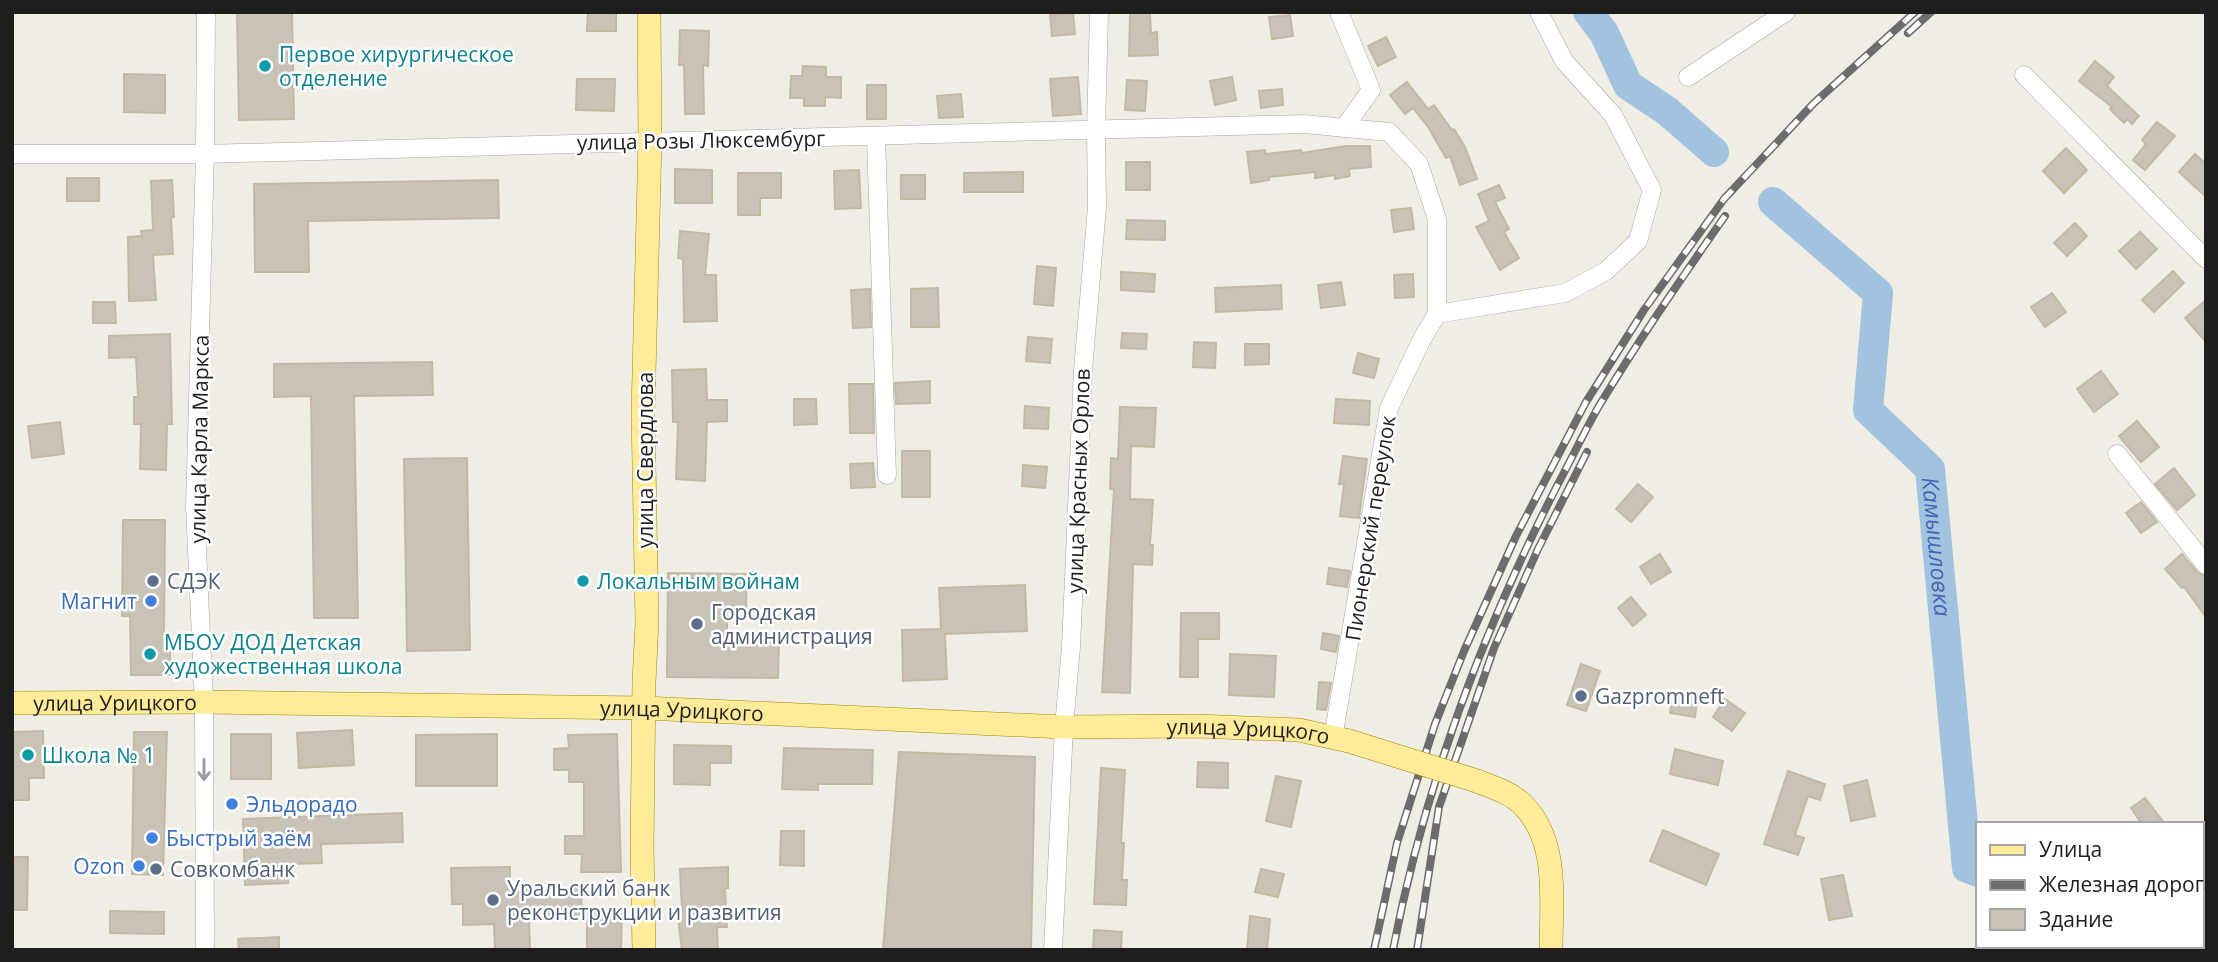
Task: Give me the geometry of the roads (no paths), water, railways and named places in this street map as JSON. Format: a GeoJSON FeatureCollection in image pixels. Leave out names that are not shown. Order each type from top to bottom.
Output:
{"type":"FeatureCollection","features":[{"type":"Feature","properties":{"kind":"main road","name":"улица Свердлова"},"geometry":{"type":"LineString","coordinates":[[644,950],[644,708],[647,622],[643,413],[650,141],[649,12]]}},
{"type":"Feature","properties":{"kind":"main road","name":"улица Урицкого"},"geometry":{"type":"LineString","coordinates":[[12,703],[204,702],[644,708],[1064,727],[1198,726],[1286,730],[1341,739],[1477,780],[1521,803],[1540,829],[1547,850],[1551,950]]}},
{"type":"Feature","properties":{"kind":"street","name":"улица Карла Маркса"},"geometry":{"type":"LineString","coordinates":[[205,950],[204,702],[195,506],[205,154],[206,12]]}},
{"type":"Feature","properties":{"kind":"street","name":"улица Красных Орлов"},"geometry":{"type":"LineString","coordinates":[[1053,950],[1064,727],[1072,634],[1083,370],[1097,207],[1099,12]]}},
{"type":"Feature","properties":{"kind":"street"},"geometry":{"type":"LineString","coordinates":[[1339,12],[1371,90],[1344,128]]}},
{"type":"Feature","properties":{"kind":"street"},"geometry":{"type":"LineString","coordinates":[[1437,314],[1565,293],[1606,271],[1638,242],[1652,190],[1613,115],[1564,61],[1539,12]]}},
{"type":"Feature","properties":{"kind":"street"},"geometry":{"type":"LineString","coordinates":[[1688,77],[1786,12]]}},
{"type":"Feature","properties":{"kind":"street"},"geometry":{"type":"LineString","coordinates":[[2024,75],[2206,258]]}},
{"type":"Feature","properties":{"kind":"street","name":"улица Розы Люксембург"},"geometry":{"type":"LineString","coordinates":[[12,154],[205,154],[1304,124],[1389,132],[1419,164],[1437,219],[1437,314]]}},
{"type":"Feature","properties":{"kind":"street"},"geometry":{"type":"LineString","coordinates":[[876,137],[887,475]]}},
{"type":"Feature","properties":{"kind":"street","name":"Пионерский переулок"},"geometry":{"type":"LineString","coordinates":[[1341,739],[1389,408],[1437,314]]}},
{"type":"Feature","properties":{"kind":"street"},"geometry":{"type":"LineString","coordinates":[[2117,454],[2206,565]]}},
{"type":"Feature","properties":{"kind":"waterway","name":"Камышловка"},"geometry":{"type":"LineString","coordinates":[[1588,12],[1604,33],[1628,85],[1667,111],[1714,152]]}},
{"type":"Feature","properties":{"kind":"waterway","name":"Камышловка"},"geometry":{"type":"LineString","coordinates":[[1773,202],[1878,293],[1868,410],[1930,469],[1967,868],[1976,871]]}},
{"type":"Feature","properties":{"kind":"railway"},"geometry":{"type":"LineString","coordinates":[[1374,950],[1397,843],[1435,724],[1464,651],[1516,536],[1586,402],[1644,310],[1724,199],[1814,103],[1915,12]]}},
{"type":"Feature","properties":{"kind":"railway"},"geometry":{"type":"LineString","coordinates":[[1908,33],[1931,12]]}},
{"type":"Feature","properties":{"kind":"railway"},"geometry":{"type":"LineString","coordinates":[[1393,950],[1421,830],[1439,770],[1458,712],[1504,597],[1599,406],[1644,334],[1725,216]]}},
{"type":"Feature","properties":{"kind":"railway"},"geometry":{"type":"LineString","coordinates":[[1417,950],[1439,807],[1494,648],[1538,549],[1587,452]]}},
{"type":"Feature","properties":{"kind":"place","name":"Первое хирургическое отделение"},"geometry":{"type":"Point","coordinates":[265,66]}},
{"type":"Feature","properties":{"kind":"place","name":"СДЭК"},"geometry":{"type":"Point","coordinates":[153,581]}},
{"type":"Feature","properties":{"kind":"place","name":"Локальным войнам"},"geometry":{"type":"Point","coordinates":[583,581]}},
{"type":"Feature","properties":{"kind":"place","name":"Магнит"},"geometry":{"type":"Point","coordinates":[151,601]}},
{"type":"Feature","properties":{"kind":"place","name":"Городская администрация"},"geometry":{"type":"Point","coordinates":[697,624]}},
{"type":"Feature","properties":{"kind":"place","name":"МБОУ ДОД Детская художественная школа"},"geometry":{"type":"Point","coordinates":[150,654]}},
{"type":"Feature","properties":{"kind":"place","name":"Gazpromneft"},"geometry":{"type":"Point","coordinates":[1581,696]}},
{"type":"Feature","properties":{"kind":"place","name":"Школа № 1"},"geometry":{"type":"Point","coordinates":[28,755]}},
{"type":"Feature","properties":{"kind":"place","name":"Эльдорадо"},"geometry":{"type":"Point","coordinates":[232,804]}},
{"type":"Feature","properties":{"kind":"place","name":"Быстрый заём"},"geometry":{"type":"Point","coordinates":[152,838]}},
{"type":"Feature","properties":{"kind":"place","name":"Ozon"},"geometry":{"type":"Point","coordinates":[139,866]}},
{"type":"Feature","properties":{"kind":"place","name":"Совкомбанк"},"geometry":{"type":"Point","coordinates":[156,869]}},
{"type":"Feature","properties":{"kind":"place","name":"Уральский банк реконструкции и развития"},"geometry":{"type":"Point","coordinates":[493,900]}}]}
